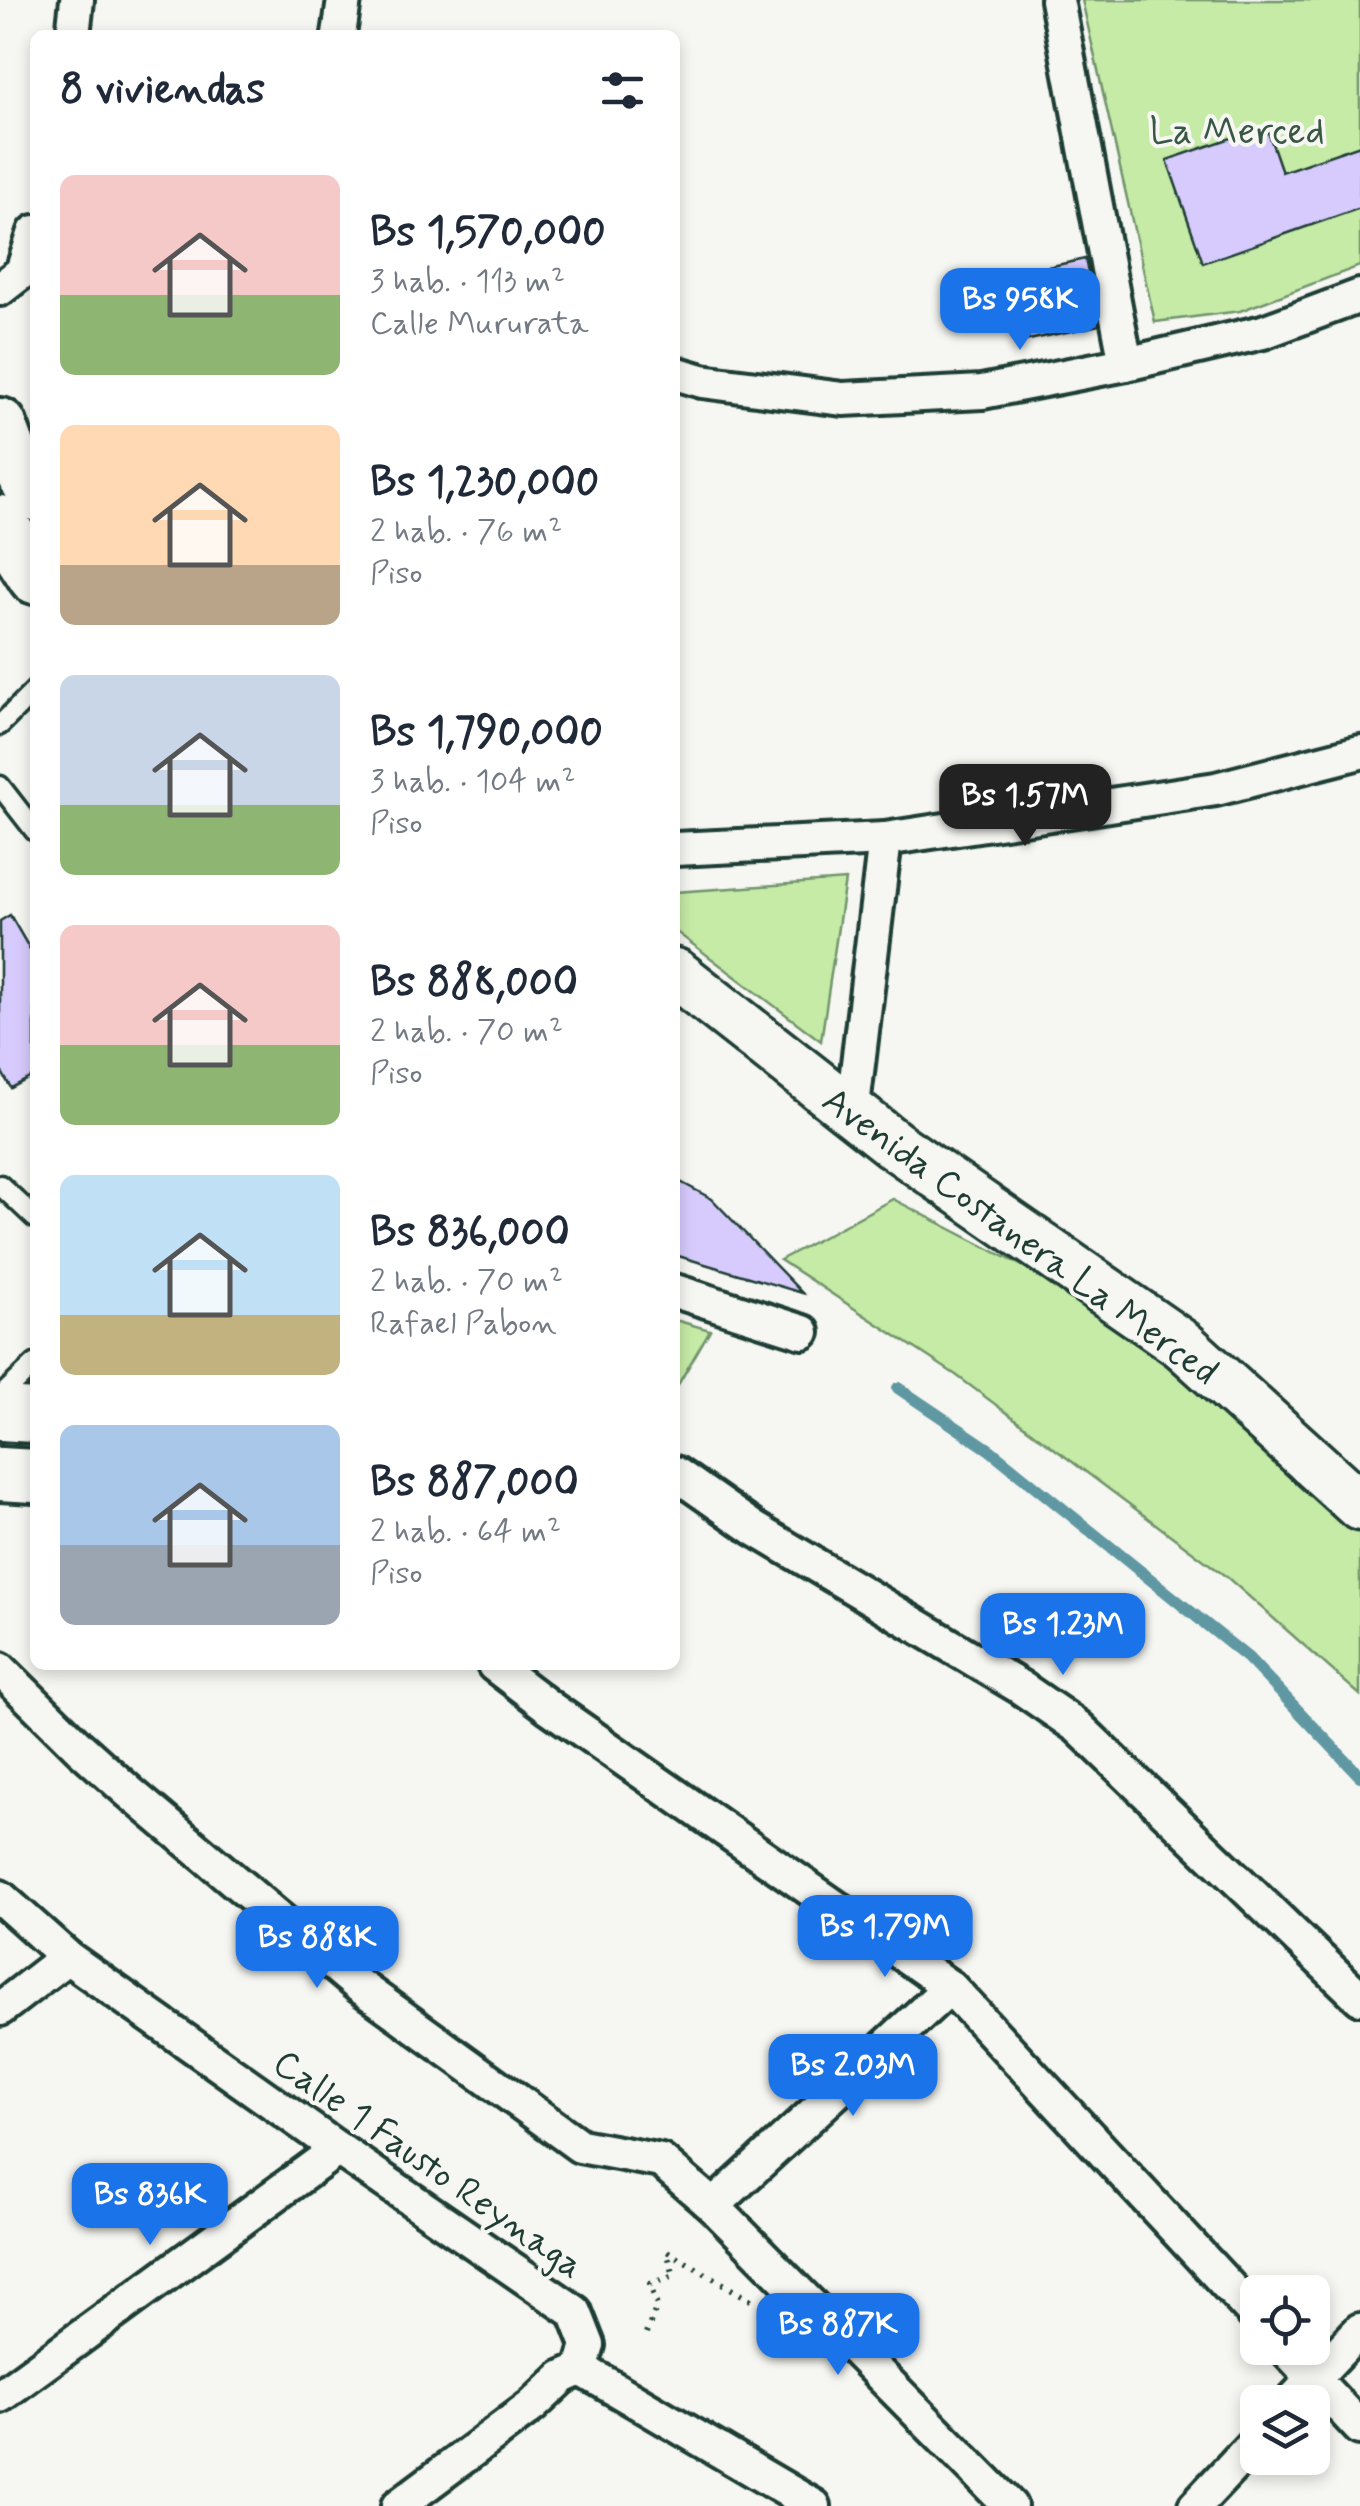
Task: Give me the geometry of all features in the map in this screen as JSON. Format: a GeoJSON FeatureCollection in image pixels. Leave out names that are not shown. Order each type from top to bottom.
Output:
{"type":"FeatureCollection","features":[{"type":"Feature","properties":{"kind":"main road"},"geometry":{"type":"LineString","coordinates":[[0,425],[30,485]]}},
{"type":"Feature","properties":{"kind":"main road"},"geometry":{"type":"LineString","coordinates":[[0,522],[30,569]]}},
{"type":"Feature","properties":{"kind":"main road","name":"Avenida Costanera La Merced"},"geometry":{"type":"LineString","coordinates":[[680,977],[852,1114],[1184,1345],[1360,1506]]}},
{"type":"Feature","properties":{"kind":"main road"},"geometry":{"type":"LineString","coordinates":[[0,1414],[30,1416]]}},
{"type":"Feature","properties":{"kind":"main road"},"geometry":{"type":"LineString","coordinates":[[0,1474],[30,1476]]}},
{"type":"Feature","properties":{"kind":"street"},"geometry":{"type":"LineString","coordinates":[[73,30],[77,0]]}},
{"type":"Feature","properties":{"kind":"street"},"geometry":{"type":"LineString","coordinates":[[340,30],[344,0]]}},
{"type":"Feature","properties":{"kind":"street"},"geometry":{"type":"LineString","coordinates":[[1058,0],[1126,364]]}},
{"type":"Feature","properties":{"kind":"street"},"geometry":{"type":"LineString","coordinates":[[0,289],[22,272],[30,247]]}},
{"type":"Feature","properties":{"kind":"street"},"geometry":{"type":"LineString","coordinates":[[680,375],[842,398],[982,392],[1263,332],[1360,296]]}},
{"type":"Feature","properties":{"kind":"street"},"geometry":{"type":"LineString","coordinates":[[680,849],[886,839],[1216,788],[1360,752]]}},
{"type":"Feature","properties":{"kind":"street"},"geometry":{"type":"LineString","coordinates":[[852,1114],[886,839]]}},
{"type":"Feature","properties":{"kind":"street"},"geometry":{"type":"LineString","coordinates":[[680,1292],[803,1332]]}},
{"type":"Feature","properties":{"kind":"street"},"geometry":{"type":"LineString","coordinates":[[680,1476],[755,1529],[1020,1687],[1078,1727],[1360,1998]]}},
{"type":"Feature","properties":{"kind":"street"},"geometry":{"type":"LineString","coordinates":[[0,1669],[117,1781],[358,1985],[580,2146],[661,2162],[713,2206],[1010,2506]]}},
{"type":"Feature","properties":{"kind":"street"},"geometry":{"type":"LineString","coordinates":[[501,1670],[950,1987],[1240,2299]]}},
{"type":"Feature","properties":{"kind":"street","name":"Calle 1 Fausto Reynaga"},"geometry":{"type":"LineString","coordinates":[[0,1897],[67,1957],[575,2312],[588,2345],[581,2369]]}},
{"type":"Feature","properties":{"kind":"street"},"geometry":{"type":"LineString","coordinates":[[0,2009],[67,1957]]}},
{"type":"Feature","properties":{"kind":"street"},"geometry":{"type":"LineString","coordinates":[[713,2206],[950,1987]]}},
{"type":"Feature","properties":{"kind":"street"},"geometry":{"type":"LineString","coordinates":[[0,2396],[338,2149]]}},
{"type":"Feature","properties":{"kind":"street"},"geometry":{"type":"LineString","coordinates":[[1307,2385],[1360,2330]]}},
{"type":"Feature","properties":{"kind":"street"},"geometry":{"type":"LineString","coordinates":[[398,2506],[581,2369],[814,2506]]}},
{"type":"Feature","properties":{"kind":"street"},"geometry":{"type":"LineString","coordinates":[[1330,2408],[1360,2428]]}},
{"type":"Feature","properties":{"kind":"street"},"geometry":{"type":"LineString","coordinates":[[1195,2506],[1240,2458]]}},
{"type":"Feature","properties":{"kind":"lane"},"geometry":{"type":"LineString","coordinates":[[0,725],[30,695]]}},
{"type":"Feature","properties":{"kind":"lane"},"geometry":{"type":"LineString","coordinates":[[0,786],[30,825]]}},
{"type":"Feature","properties":{"kind":"lane"},"geometry":{"type":"LineString","coordinates":[[0,1185],[30,1213]]}},
{"type":"Feature","properties":{"kind":"lane"},"geometry":{"type":"LineString","coordinates":[[0,1397],[30,1369]]}},
{"type":"Feature","properties":{"kind":"path"},"geometry":{"type":"LineString","coordinates":[[646,2334],[658,2306],[650,2284],[674,2276],[667,2251],[752,2303],[812,2308]]}},
{"type":"Feature","properties":{"kind":"green space","name":"La Merced"},"geometry":{"type":"Polygon","coordinates":[[[1082,0],[1360,0],[1360,266],[1240,311],[1155,322],[1082,0]]]}},
{"type":"Feature","properties":{"kind":"green space"},"geometry":{"type":"Polygon","coordinates":[[[845,880],[821,1041],[680,935],[680,892],[845,880]]]}},
{"type":"Feature","properties":{"kind":"green space"},"geometry":{"type":"Polygon","coordinates":[[[893,1199],[1094,1303],[1360,1533],[1360,1695],[1228,1578],[956,1375],[780,1260],[893,1199]]]}},
{"type":"Feature","properties":{"kind":"green space"},"geometry":{"type":"Polygon","coordinates":[[[680,1321],[710,1330],[680,1381],[680,1321]]]}},
{"type":"Feature","properties":{"kind":"building"},"geometry":{"type":"Polygon","coordinates":[[[1266,126],[1282,172],[1360,145],[1360,208],[1203,263],[1167,160],[1266,126]]]}},
{"type":"Feature","properties":{"kind":"building"},"geometry":{"type":"Polygon","coordinates":[[[1085,259],[1099,325],[1015,343],[1001,277],[1085,259]]]}},
{"type":"Feature","properties":{"kind":"building"},"geometry":{"type":"Polygon","coordinates":[[[10,915],[30,949],[30,1078],[11,1088],[0,1069],[0,921],[10,915]]]}},
{"type":"Feature","properties":{"kind":"building"},"geometry":{"type":"Polygon","coordinates":[[[680,1182],[712,1199],[802,1293],[680,1256],[680,1182]]]}},
{"type":"Feature","properties":{"kind":"waterway"},"geometry":{"type":"LineString","coordinates":[[898,1388],[990,1450],[1248,1658],[1360,1776]]}}]}
